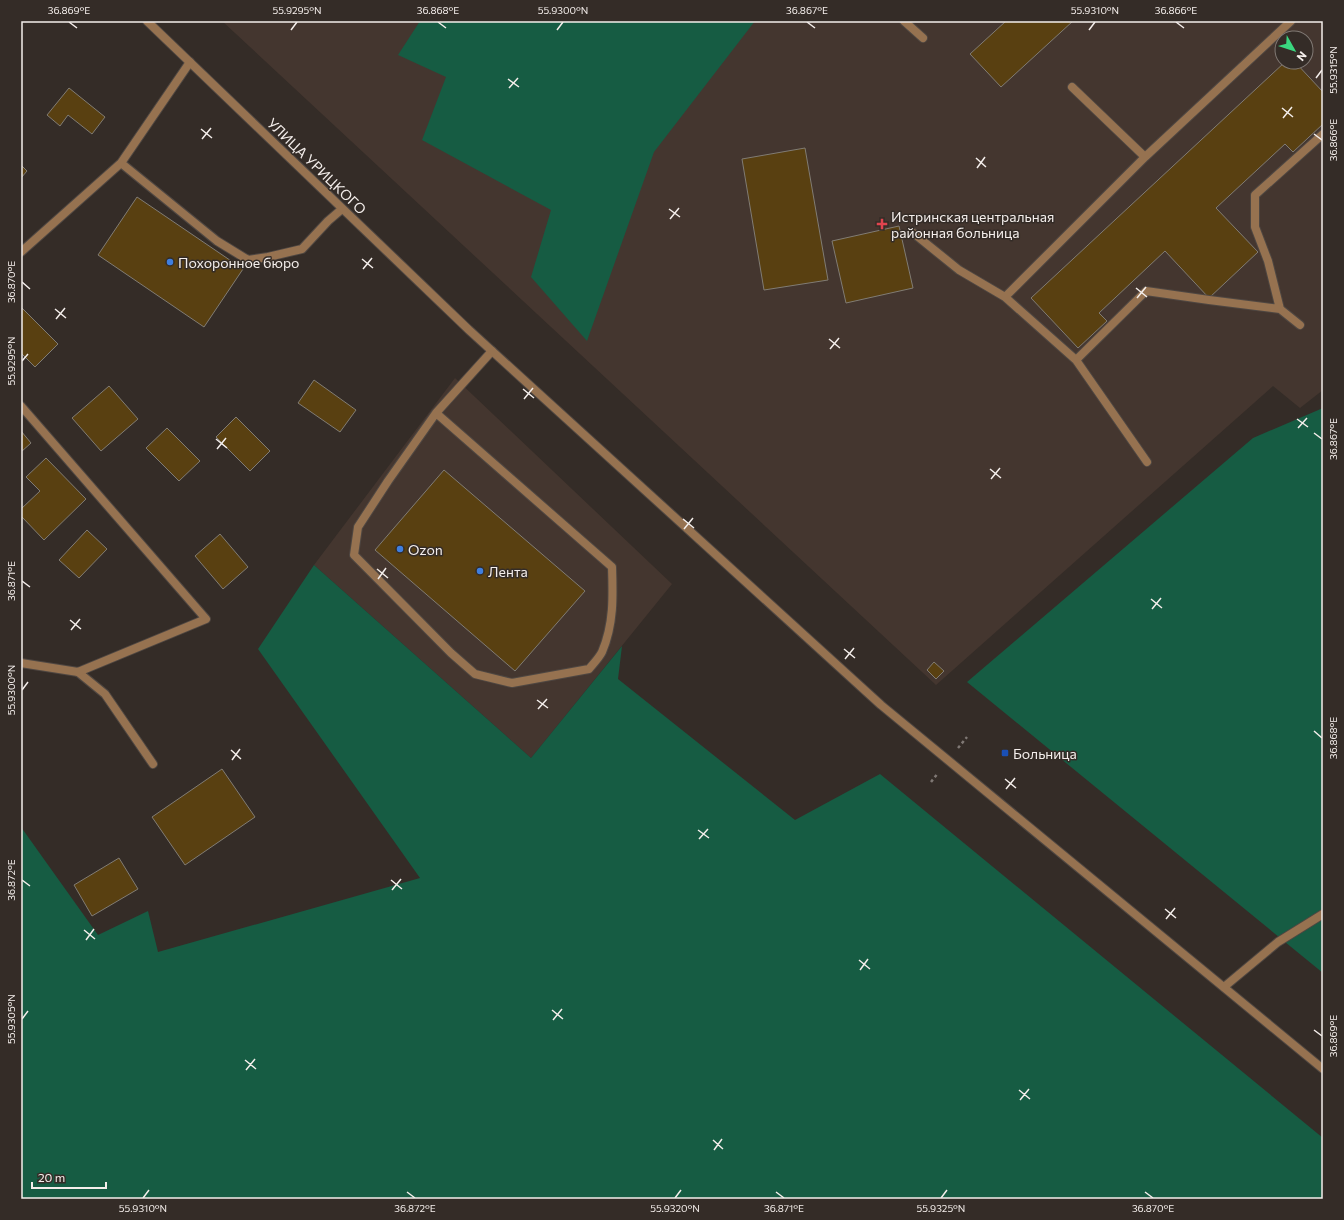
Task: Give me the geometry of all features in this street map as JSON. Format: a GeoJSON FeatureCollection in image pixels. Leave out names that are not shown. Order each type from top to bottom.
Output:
{"type":"FeatureCollection","features":[{"type":"Feature","properties":{"kind":"street","name":"УЛИЦА УРИЦКОГО"},"geometry":{"type":"LineString","coordinates":[[147,21],[469,330],[881,705],[1323,1069]]}},
{"type":"Feature","properties":{"kind":"street"},"geometry":{"type":"LineString","coordinates":[[904,21],[923,38]]}},
{"type":"Feature","properties":{"kind":"street"},"geometry":{"type":"LineString","coordinates":[[1005,297],[1145,156],[1291,21]]}},
{"type":"Feature","properties":{"kind":"street"},"geometry":{"type":"LineString","coordinates":[[21,252],[121,164],[190,62]]}},
{"type":"Feature","properties":{"kind":"street"},"geometry":{"type":"LineString","coordinates":[[1072,87],[1145,156]]}},
{"type":"Feature","properties":{"kind":"street"},"geometry":{"type":"LineString","coordinates":[[1280,309],[1268,261],[1255,227],[1255,195],[1323,134]]}},
{"type":"Feature","properties":{"kind":"street"},"geometry":{"type":"LineString","coordinates":[[121,164],[217,241],[248,260],[302,249],[328,221],[342,209]]}},
{"type":"Feature","properties":{"kind":"street"},"geometry":{"type":"LineString","coordinates":[[912,232],[959,270],[1005,297],[1076,360],[1147,462]]}},
{"type":"Feature","properties":{"kind":"street"},"geometry":{"type":"LineString","coordinates":[[1076,360],[1146,291],[1280,309],[1300,326]]}},
{"type":"Feature","properties":{"kind":"street"},"geometry":{"type":"LineString","coordinates":[[436,413],[612,567],[613,604],[611,625],[601,653],[589,669],[512,683],[475,674],[451,653],[354,555],[358,527],[388,481],[436,413],[492,351]]}},
{"type":"Feature","properties":{"kind":"street"},"geometry":{"type":"LineString","coordinates":[[21,406],[206,619],[78,672]]}},
{"type":"Feature","properties":{"kind":"street"},"geometry":{"type":"LineString","coordinates":[[21,663],[78,672],[105,694],[153,764]]}},
{"type":"Feature","properties":{"kind":"street"},"geometry":{"type":"LineString","coordinates":[[1224,987],[1278,942],[1323,914]]}},
{"type":"Feature","properties":{"kind":"shaded area","name":"Истринская центральная районная больница"},"geometry":{"type":"Polygon","coordinates":[[[222,21],[1323,21],[1323,390],[1300,408],[1273,386],[936,685],[222,21]]]}},
{"type":"Feature","properties":{"kind":"shaded area"},"geometry":{"type":"Polygon","coordinates":[[[455,378],[672,584],[531,758],[314,565],[455,378]]]}},
{"type":"Feature","properties":{"kind":"green space"},"geometry":{"type":"Polygon","coordinates":[[[420,21],[755,21],[654,152],[587,341],[531,277],[551,210],[422,140],[446,77],[398,55],[420,21]]]}},
{"type":"Feature","properties":{"kind":"green space"},"geometry":{"type":"Polygon","coordinates":[[[1323,408],[1323,973],[967,682],[1253,438],[1323,408]]]}},
{"type":"Feature","properties":{"kind":"green space"},"geometry":{"type":"Polygon","coordinates":[[[314,565],[531,758],[622,646],[618,679],[795,820],[880,774],[1323,1138],[1323,1199],[21,1199],[21,827],[98,935],[148,911],[158,952],[420,878],[258,649],[314,565]]]}},
{"type":"Feature","properties":{"kind":"building"},"geometry":{"type":"Polygon","coordinates":[[[1006,21],[1073,21],[1001,87],[970,54],[1006,21]]]}},
{"type":"Feature","properties":{"kind":"building"},"geometry":{"type":"Polygon","coordinates":[[[1276,70],[1302,70],[1323,92],[1323,124],[1293,152],[1285,144],[1216,208],[1258,252],[1209,298],[1165,251],[1099,313],[1107,321],[1078,348],[1031,298],[1276,70]]]}},
{"type":"Feature","properties":{"kind":"building"},"geometry":{"type":"Polygon","coordinates":[[[69,88],[105,117],[92,134],[68,115],[60,126],[47,115],[69,88]]]}},
{"type":"Feature","properties":{"kind":"building"},"geometry":{"type":"Polygon","coordinates":[[[805,148],[828,280],[764,290],[742,159],[805,148]]]}},
{"type":"Feature","properties":{"kind":"building"},"geometry":{"type":"Polygon","coordinates":[[[21,165],[27,171],[21,178],[21,165]]]}},
{"type":"Feature","properties":{"kind":"building","name":"Похоронное бюро"},"geometry":{"type":"Polygon","coordinates":[[[137,197],[243,269],[204,327],[98,255],[137,197]]]}},
{"type":"Feature","properties":{"kind":"building"},"geometry":{"type":"Polygon","coordinates":[[[899,226],[913,288],[846,303],[832,241],[899,226]]]}},
{"type":"Feature","properties":{"kind":"building"},"geometry":{"type":"Polygon","coordinates":[[[21,307],[58,344],[35,367],[21,353],[21,307]]]}},
{"type":"Feature","properties":{"kind":"building"},"geometry":{"type":"Polygon","coordinates":[[[314,380],[356,410],[340,432],[298,403],[314,380]]]}},
{"type":"Feature","properties":{"kind":"building"},"geometry":{"type":"Polygon","coordinates":[[[109,386],[138,419],[101,451],[72,418],[109,386]]]}},
{"type":"Feature","properties":{"kind":"building"},"geometry":{"type":"Polygon","coordinates":[[[236,417],[270,451],[250,471],[216,437],[236,417]]]}},
{"type":"Feature","properties":{"kind":"building"},"geometry":{"type":"Polygon","coordinates":[[[167,428],[200,461],[179,481],[146,448],[167,428]]]}},
{"type":"Feature","properties":{"kind":"building"},"geometry":{"type":"Polygon","coordinates":[[[21,431],[31,443],[21,452],[21,431]]]}},
{"type":"Feature","properties":{"kind":"building"},"geometry":{"type":"Polygon","coordinates":[[[46,458],[86,499],[44,540],[21,516],[21,509],[40,491],[26,477],[46,458]]]}},
{"type":"Feature","properties":{"kind":"building","name":"Лента"},"geometry":{"type":"Polygon","coordinates":[[[444,470],[585,591],[515,671],[375,550],[444,470]]]}},
{"type":"Feature","properties":{"kind":"building"},"geometry":{"type":"Polygon","coordinates":[[[87,530],[107,549],[79,578],[59,560],[87,530]]]}},
{"type":"Feature","properties":{"kind":"building"},"geometry":{"type":"Polygon","coordinates":[[[220,534],[248,567],[223,589],[195,556],[220,534]]]}},
{"type":"Feature","properties":{"kind":"building"},"geometry":{"type":"Polygon","coordinates":[[[934,662],[944,671],[936,679],[927,670],[934,662]]]}},
{"type":"Feature","properties":{"kind":"building"},"geometry":{"type":"Polygon","coordinates":[[[222,769],[255,817],[185,865],[152,817],[222,769]]]}},
{"type":"Feature","properties":{"kind":"building"},"geometry":{"type":"Polygon","coordinates":[[[119,858],[138,889],[92,916],[74,885],[119,858]]]}},
{"type":"Feature","properties":{"kind":"place","name":"Истринская центральная районная больница"},"geometry":{"type":"Point","coordinates":[882,224]}},
{"type":"Feature","properties":{"kind":"place","name":"Похоронное бюро"},"geometry":{"type":"Point","coordinates":[170,262]}},
{"type":"Feature","properties":{"kind":"place","name":"Ozon"},"geometry":{"type":"Point","coordinates":[400,549]}},
{"type":"Feature","properties":{"kind":"place","name":"Лента"},"geometry":{"type":"Point","coordinates":[480,571]}},
{"type":"Feature","properties":{"kind":"place","name":"Больница"},"geometry":{"type":"Point","coordinates":[1005,753]}}]}
